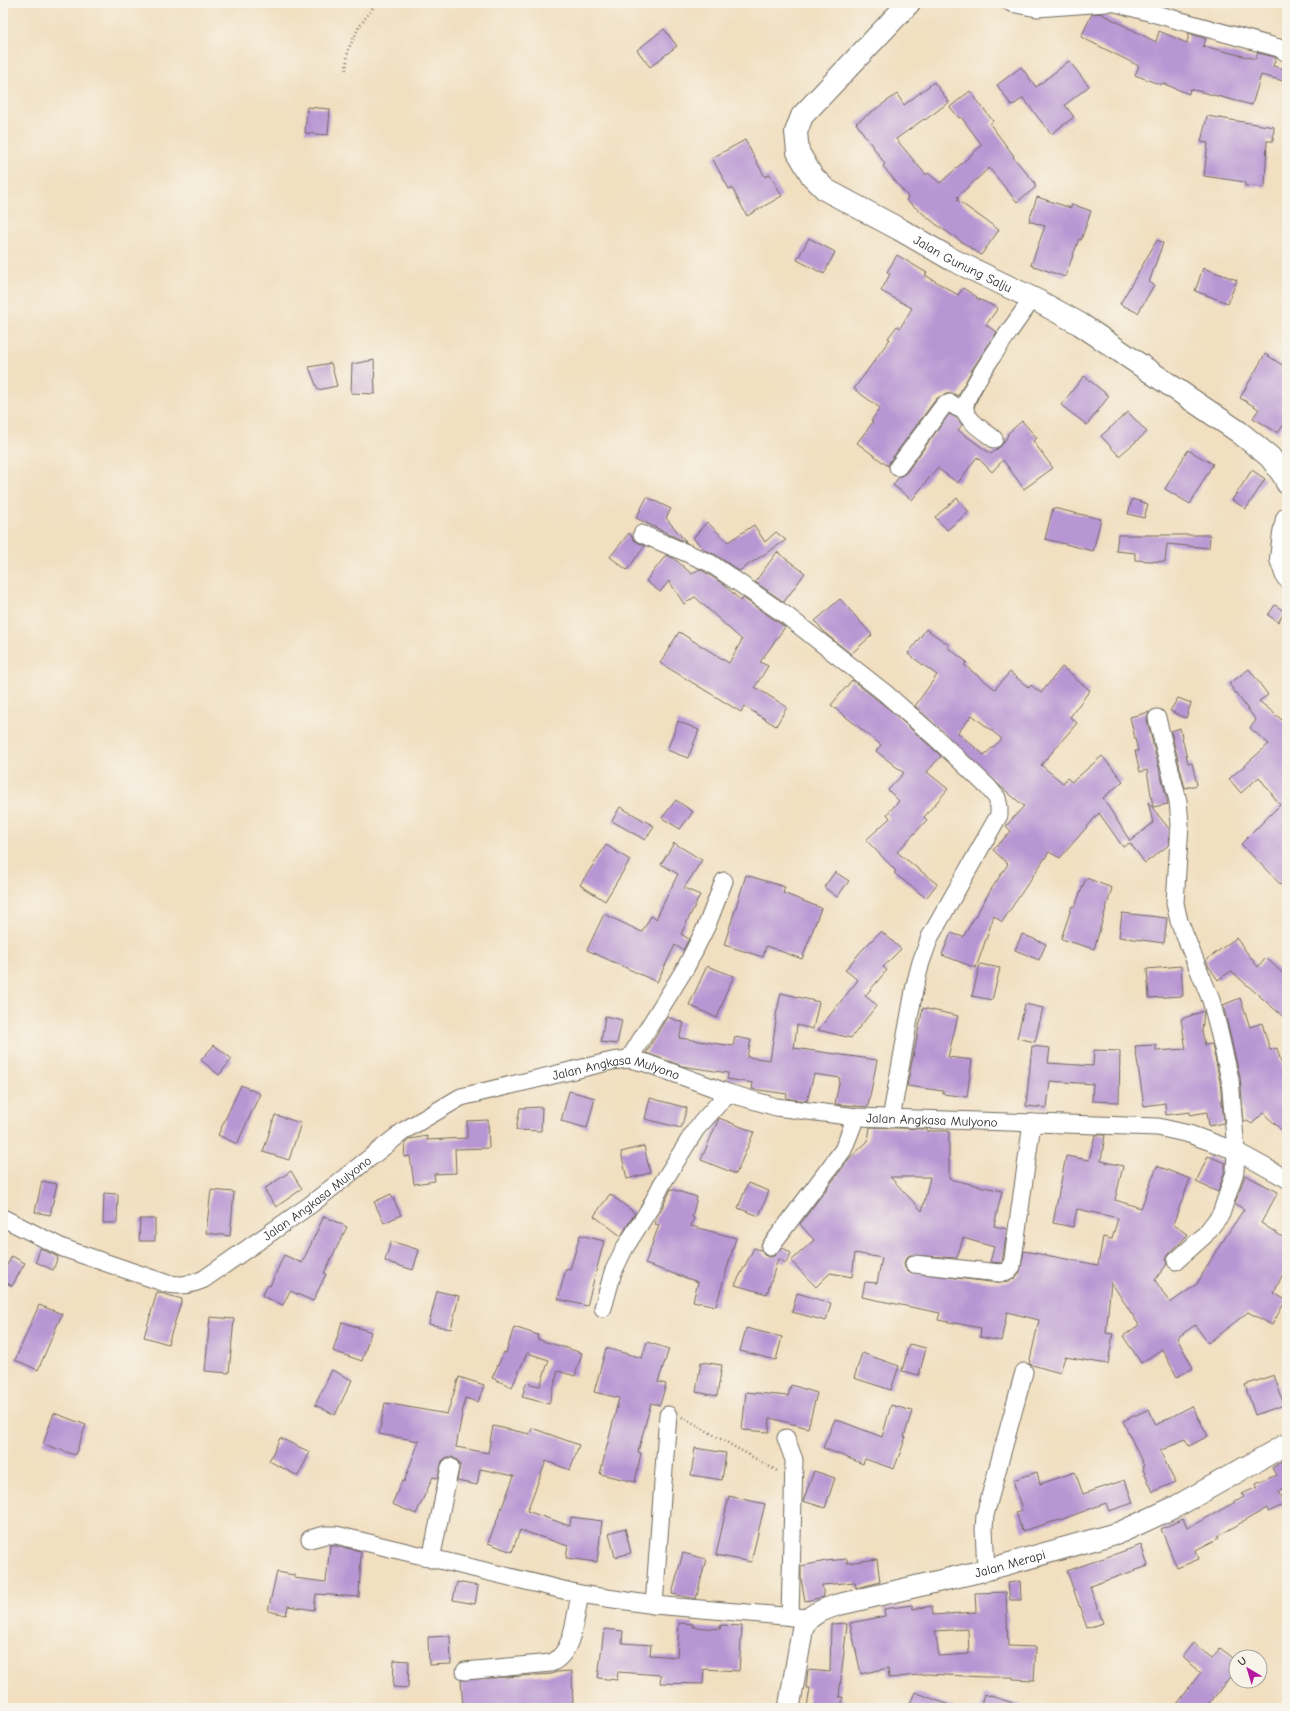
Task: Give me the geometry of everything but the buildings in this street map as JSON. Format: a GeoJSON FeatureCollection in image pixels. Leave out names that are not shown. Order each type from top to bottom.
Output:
{"type":"FeatureCollection","features":[{"type":"Feature","properties":{"kind":"main road","name":"Jalan Gunung Salju"},"geometry":{"type":"LineString","coordinates":[[909,3],[802,116],[796,132],[798,152],[812,176],[826,190],[951,259],[1033,298],[1080,324],[1240,432],[1270,457],[1284,476],[1287,483]]}},
{"type":"Feature","properties":{"kind":"main road"},"geometry":{"type":"LineString","coordinates":[[1287,519],[1281,559],[1287,576]]}},
{"type":"Feature","properties":{"kind":"street"},"geometry":{"type":"LineString","coordinates":[[1011,3],[1038,8],[1106,3]]}},
{"type":"Feature","properties":{"kind":"street"},"geometry":{"type":"LineString","coordinates":[[1116,3],[1279,48],[1287,53]]}},
{"type":"Feature","properties":{"kind":"street"},"geometry":{"type":"LineString","coordinates":[[994,439],[970,419],[965,412],[964,405],[972,388],[1033,298]]}},
{"type":"Feature","properties":{"kind":"street"},"geometry":{"type":"LineString","coordinates":[[898,467],[944,405],[950,403],[958,408],[965,408]]}},
{"type":"Feature","properties":{"kind":"street"},"geometry":{"type":"LineString","coordinates":[[642,534],[710,563],[787,616],[885,693],[935,737],[988,787],[997,798],[999,815],[930,937],[921,962],[915,984],[891,1119]]}},
{"type":"Feature","properties":{"kind":"street"},"geometry":{"type":"LineString","coordinates":[[1157,718],[1178,801],[1180,824],[1175,903],[1186,942],[1211,1000],[1218,1027],[1230,1079],[1236,1151],[1235,1172],[1221,1214],[1204,1236],[1176,1261]]}},
{"type":"Feature","properties":{"kind":"street"},"geometry":{"type":"LineString","coordinates":[[629,1059],[686,967],[707,925],[724,881]]}},
{"type":"Feature","properties":{"kind":"street","name":"Jalan Angkasa Mulyono"},"geometry":{"type":"LineString","coordinates":[[3,1218],[63,1248],[168,1284],[183,1286],[192,1284],[204,1280],[310,1205],[405,1130],[461,1097],[612,1061],[629,1059],[646,1063],[728,1093],[776,1107],[856,1117],[891,1119],[1158,1127],[1189,1134],[1236,1151],[1287,1179]]}},
{"type":"Feature","properties":{"kind":"street"},"geometry":{"type":"LineString","coordinates":[[603,1308],[613,1272],[624,1249],[650,1208],[662,1182],[696,1129],[728,1093]]}},
{"type":"Feature","properties":{"kind":"street"},"geometry":{"type":"LineString","coordinates":[[770,1247],[843,1150],[856,1117]]}},
{"type":"Feature","properties":{"kind":"street"},"geometry":{"type":"LineString","coordinates":[[914,1264],[1000,1273],[1007,1272],[1012,1266],[1032,1123]]}},
{"type":"Feature","properties":{"kind":"street"},"geometry":{"type":"LineString","coordinates":[[986,1570],[984,1529],[985,1515],[1024,1372]]}},
{"type":"Feature","properties":{"kind":"street"},"geometry":{"type":"LineString","coordinates":[[654,1605],[668,1415]]}},
{"type":"Feature","properties":{"kind":"street"},"geometry":{"type":"LineString","coordinates":[[786,1438],[794,1460],[799,1618],[803,1626],[789,1708]]}},
{"type":"Feature","properties":{"kind":"street","name":"Jalan Merapi"},"geometry":{"type":"LineString","coordinates":[[799,1618],[836,1605],[986,1570],[1121,1532],[1178,1506],[1287,1444]]}},
{"type":"Feature","properties":{"kind":"street"},"geometry":{"type":"LineString","coordinates":[[431,1559],[450,1467]]}},
{"type":"Feature","properties":{"kind":"street"},"geometry":{"type":"LineString","coordinates":[[310,1539],[325,1535],[336,1535],[580,1594],[654,1605],[799,1618]]}},
{"type":"Feature","properties":{"kind":"street"},"geometry":{"type":"LineString","coordinates":[[465,1671],[552,1663],[558,1660],[563,1655],[569,1643],[580,1594]]}},
{"type":"Feature","properties":{"kind":"path"},"geometry":{"type":"LineString","coordinates":[[346,70],[348,50],[359,27],[376,3]]}},
{"type":"Feature","properties":{"kind":"path"},"geometry":{"type":"LineString","coordinates":[[668,1415],[674,1413],[795,1481]]}}]}
